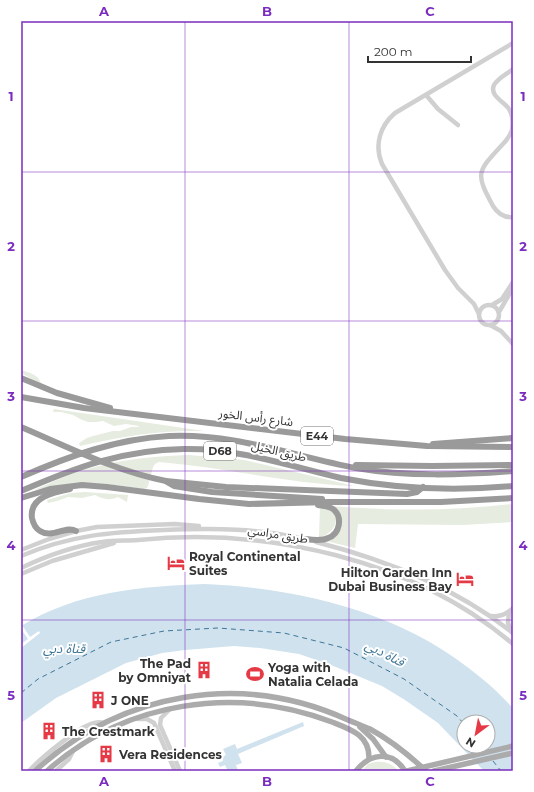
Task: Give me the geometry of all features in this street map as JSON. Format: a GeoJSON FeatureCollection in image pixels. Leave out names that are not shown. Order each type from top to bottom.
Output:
{"type":"FeatureCollection","features":[{"type":"Feature","properties":{"kind":"highway"},"geometry":{"type":"LineString","coordinates":[[21,378],[57,393],[123,412]]}},
{"type":"Feature","properties":{"kind":"highway","name":"شارع رأس الخور"},"geometry":{"type":"LineString","coordinates":[[21,397],[76,407],[321,436],[427,446],[513,447]]}},
{"type":"Feature","properties":{"kind":"highway"},"geometry":{"type":"LineString","coordinates":[[21,427],[109,464],[138,474],[166,481],[320,498],[329,502]]}},
{"type":"Feature","properties":{"kind":"highway","name":"طريق الخيل"},"geometry":{"type":"LineString","coordinates":[[21,477],[86,451],[118,443],[148,438],[180,436],[202,436],[237,440],[344,466],[370,470],[415,474],[513,472]]}},
{"type":"Feature","properties":{"kind":"highway"},"geometry":{"type":"LineString","coordinates":[[427,446],[441,442],[513,438]]}},
{"type":"Feature","properties":{"kind":"highway","name":"طريق الخيل"},"geometry":{"type":"LineString","coordinates":[[21,491],[68,471],[103,460],[146,451],[185,449],[231,452],[358,481],[390,485],[473,488],[513,486]]}},
{"type":"Feature","properties":{"kind":"highway"},"geometry":{"type":"LineString","coordinates":[[344,466],[513,465]]}},
{"type":"Feature","properties":{"kind":"highway"},"geometry":{"type":"LineString","coordinates":[[21,473],[28,474]]}},
{"type":"Feature","properties":{"kind":"highway"},"geometry":{"type":"LineString","coordinates":[[21,498],[45,490],[70,486],[98,486],[236,503],[282,504],[329,502],[441,502],[513,498]]}},
{"type":"Feature","properties":{"kind":"highway"},"geometry":{"type":"LineString","coordinates":[[258,491],[410,494],[417,492],[423,487]]}},
{"type":"Feature","properties":{"kind":"highway"},"geometry":{"type":"LineString","coordinates":[[76,531],[71,529],[48,534],[40,532],[34,526],[33,522],[32,513],[34,505],[44,497],[72,489],[90,488],[121,491],[129,490]]}},
{"type":"Feature","properties":{"kind":"highway"},"geometry":{"type":"LineString","coordinates":[[282,504],[325,506],[333,509],[338,516],[339,527],[334,535],[326,539],[306,539]]}},
{"type":"Feature","properties":{"kind":"main road"},"geometry":{"type":"LineString","coordinates":[[35,771],[70,743],[104,723],[142,707],[167,700],[227,691],[289,700],[321,709],[380,735],[408,755],[426,771]]}},
{"type":"Feature","properties":{"kind":"main road"},"geometry":{"type":"LineString","coordinates":[[47,771],[73,751],[103,733],[132,720],[173,707],[209,702],[260,703],[297,710],[332,722],[363,738],[368,746],[369,759]]}},
{"type":"Feature","properties":{"kind":"main road"},"geometry":{"type":"LineString","coordinates":[[352,722],[369,735],[386,757]]}},
{"type":"Feature","properties":{"kind":"main road"},"geometry":{"type":"LineString","coordinates":[[356,771],[362,764],[377,756],[393,759],[407,771],[513,746]]}},
{"type":"Feature","properties":{"kind":"main road"},"geometry":{"type":"LineString","coordinates":[[434,771],[513,753]]}},
{"type":"Feature","properties":{"kind":"street"},"geometry":{"type":"LineString","coordinates":[[503,333],[482,322],[474,304],[458,288],[445,270],[382,164],[379,155],[379,138],[386,122],[395,113],[513,43]]}},
{"type":"Feature","properties":{"kind":"street"},"geometry":{"type":"LineString","coordinates":[[513,69],[498,81],[493,88],[496,97],[507,106],[512,114],[511,134],[485,164],[481,176],[483,187],[496,211],[504,216],[513,217]]}},
{"type":"Feature","properties":{"kind":"street"},"geometry":{"type":"LineString","coordinates":[[426,95],[438,109],[458,125]]}},
{"type":"Feature","properties":{"kind":"street"},"geometry":{"type":"LineString","coordinates":[[474,304],[492,305],[502,299],[513,282]]}},
{"type":"Feature","properties":{"kind":"street"},"geometry":{"type":"LineString","coordinates":[[513,288],[499,312],[498,320],[503,333],[513,344]]}},
{"type":"Feature","properties":{"kind":"street"},"geometry":{"type":"LineString","coordinates":[[479,314],[480,310],[485,305]]}},
{"type":"Feature","properties":{"kind":"street"},"geometry":{"type":"LineString","coordinates":[[492,305],[497,308],[499,312]]}},
{"type":"Feature","properties":{"kind":"street"},"geometry":{"type":"LineString","coordinates":[[490,325],[494,324],[498,320]]}},
{"type":"Feature","properties":{"kind":"street"},"geometry":{"type":"LineString","coordinates":[[21,550],[76,531],[97,527],[175,524],[208,528]]}},
{"type":"Feature","properties":{"kind":"street","name":"طريق مراسي"},"geometry":{"type":"LineString","coordinates":[[21,556],[62,541],[92,535],[208,528],[249,530],[306,539],[362,554],[409,572],[439,586],[486,614],[513,633]]}},
{"type":"Feature","properties":{"kind":"street","name":"طريق مراسي"},"geometry":{"type":"LineString","coordinates":[[21,568],[65,551],[108,541],[120,542],[150,538],[188,536],[258,541],[314,550],[357,562],[434,592],[458,605],[513,644]]}},
{"type":"Feature","properties":{"kind":"street"},"geometry":{"type":"LineString","coordinates":[[25,573],[70,557],[120,542],[121,547]]}},
{"type":"Feature","properties":{"kind":"street"},"geometry":{"type":"LineString","coordinates":[[486,614],[498,616],[511,610]]}},
{"type":"Feature","properties":{"kind":"street"},"geometry":{"type":"LineString","coordinates":[[511,610],[508,623],[513,633]]}},
{"type":"Feature","properties":{"kind":"street"},"geometry":{"type":"LineString","coordinates":[[173,707],[163,715],[160,725],[180,771]]}},
{"type":"Feature","properties":{"kind":"street"},"geometry":{"type":"LineString","coordinates":[[132,720],[147,719],[154,723],[176,771]]}},
{"type":"Feature","properties":{"kind":"street"},"geometry":{"type":"LineString","coordinates":[[29,771],[50,752],[79,731],[94,723],[104,723]]}},
{"type":"Feature","properties":{"kind":"street"},"geometry":{"type":"LineString","coordinates":[[56,771],[69,759],[73,751]]}},
{"type":"Feature","properties":{"kind":"shaded area"},"geometry":{"type":"Polygon","coordinates":[[[21,370],[36,376],[41,384],[21,373],[21,370]]]}},
{"type":"Feature","properties":{"kind":"shaded area"},"geometry":{"type":"Polygon","coordinates":[[[54,409],[204,431],[142,434],[80,446],[79,443],[87,438],[139,426],[126,424],[114,426],[103,421],[88,422],[73,415],[53,412],[54,409]]]}},
{"type":"Feature","properties":{"kind":"shaded area"},"geometry":{"type":"Polygon","coordinates":[[[189,455],[244,460],[354,486],[329,485],[280,479],[183,464],[159,462],[153,467],[148,486],[144,489],[107,484],[85,483],[66,484],[34,490],[76,472],[115,462],[140,458],[189,455]]]}},
{"type":"Feature","properties":{"kind":"shaded area"},"geometry":{"type":"Polygon","coordinates":[[[85,492],[128,495],[127,502],[118,497],[106,499],[95,495],[82,498],[68,497],[48,503],[47,500],[71,493],[85,492]]]}},
{"type":"Feature","properties":{"kind":"shaded area"},"geometry":{"type":"Polygon","coordinates":[[[513,504],[513,522],[463,525],[358,524],[355,548],[326,541],[341,525],[330,506],[421,510],[513,504]]]}},
{"type":"Feature","properties":{"kind":"shaded area"},"geometry":{"type":"Polygon","coordinates":[[[320,507],[334,513],[336,522],[332,530],[324,536],[319,537],[320,507]]]}},
{"type":"Feature","properties":{"kind":"shaded area"},"geometry":{"type":"Polygon","coordinates":[[[375,762],[388,763],[398,771],[362,771],[368,764],[375,762]]]}},
{"type":"Feature","properties":{"kind":"water","name":"قناة دبي"},"geometry":{"type":"Polygon","coordinates":[[[205,584],[278,591],[314,598],[350,608],[419,636],[451,655],[480,677],[513,708],[513,771],[484,771],[468,754],[496,754],[496,714],[456,714],[456,742],[438,723],[382,686],[331,665],[299,654],[260,648],[234,646],[185,650],[162,653],[126,663],[56,698],[21,723],[21,626],[64,605],[87,598],[134,589],[205,584]]]}},
{"type":"Feature","properties":{"kind":"water"},"geometry":{"type":"Polygon","coordinates":[[[303,722],[304,726],[238,754],[242,763],[236,765],[238,771],[228,771],[225,765],[220,767],[218,763],[223,761],[222,757],[226,755],[223,749],[235,744],[237,749],[303,722]]]}},
{"type":"Feature","properties":{"kind":"pier"},"geometry":{"type":"Polygon","coordinates":[[[22,625],[30,637],[39,631],[40,633],[21,648],[21,644],[28,639],[21,629],[22,625]]]}},
{"type":"Feature","properties":{"kind":"ferry route"},"geometry":{"type":"LineString","coordinates":[[21,693],[38,679],[111,642],[164,631],[218,628],[284,633],[344,648],[404,679],[456,715]]}},
{"type":"Feature","properties":{"kind":"ferry route"},"geometry":{"type":"LineString","coordinates":[[493,761],[501,771]]}},
{"type":"Feature","properties":{"kind":"place","name":"Royal Continental Suites"},"geometry":{"type":"Point","coordinates":[176,563]}},
{"type":"Feature","properties":{"kind":"place","name":"Hilton Garden Inn Dubai Business Bay"},"geometry":{"type":"Point","coordinates":[465,579]}},
{"type":"Feature","properties":{"kind":"place","name":"The Pad by Omniyat"},"geometry":{"type":"Point","coordinates":[204,670]}},
{"type":"Feature","properties":{"kind":"place","name":"Yoga with Natalia Celada"},"geometry":{"type":"Point","coordinates":[255,674]}},
{"type":"Feature","properties":{"kind":"place","name":"J ONE"},"geometry":{"type":"Point","coordinates":[98,700]}},
{"type":"Feature","properties":{"kind":"place","name":"The Crestmark"},"geometry":{"type":"Point","coordinates":[49,731]}},
{"type":"Feature","properties":{"kind":"place","name":"Vera Residences"},"geometry":{"type":"Point","coordinates":[106,754]}}]}
